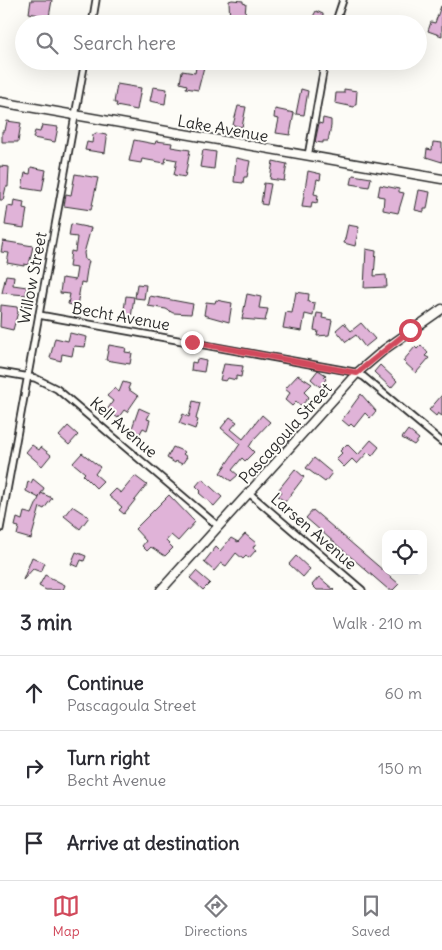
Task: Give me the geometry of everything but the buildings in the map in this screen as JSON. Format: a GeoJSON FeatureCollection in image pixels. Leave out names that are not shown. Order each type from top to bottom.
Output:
{"type":"FeatureCollection","features":[{"type":"Feature","properties":{"kind":"street"},"geometry":{"type":"LineString","coordinates":[[94,15],[96,0]]}},
{"type":"Feature","properties":{"kind":"street"},"geometry":{"type":"LineString","coordinates":[[338,15],[343,0]]}},
{"type":"Feature","properties":{"kind":"street","name":"Willow Street"},"geometry":{"type":"LineString","coordinates":[[0,529],[83,70]]}},
{"type":"Feature","properties":{"kind":"street"},"geometry":{"type":"LineString","coordinates":[[308,156],[323,70]]}},
{"type":"Feature","properties":{"kind":"street","name":"Lake Avenue"},"geometry":{"type":"LineString","coordinates":[[0,102],[442,179]]}},
{"type":"Feature","properties":{"kind":"street","name":"Pascagoula Street"},"geometry":{"type":"LineString","coordinates":[[161,590],[357,373],[385,349],[442,308]]}},
{"type":"Feature","properties":{"kind":"street","name":"Becht Avenue"},"geometry":{"type":"LineString","coordinates":[[39,315],[357,373],[442,442]]}},
{"type":"Feature","properties":{"kind":"street","name":"Kell Avenue"},"geometry":{"type":"LineString","coordinates":[[0,372],[46,383],[69,398],[218,526]]}},
{"type":"Feature","properties":{"kind":"street","name":"Larsen Avenue"},"geometry":{"type":"LineString","coordinates":[[248,493],[362,590]]}},
{"type":"Feature","properties":{"kind":"route"},"geometry":{"type":"LineString","coordinates":[[192,342],[357,373],[410,330]]}}]}
